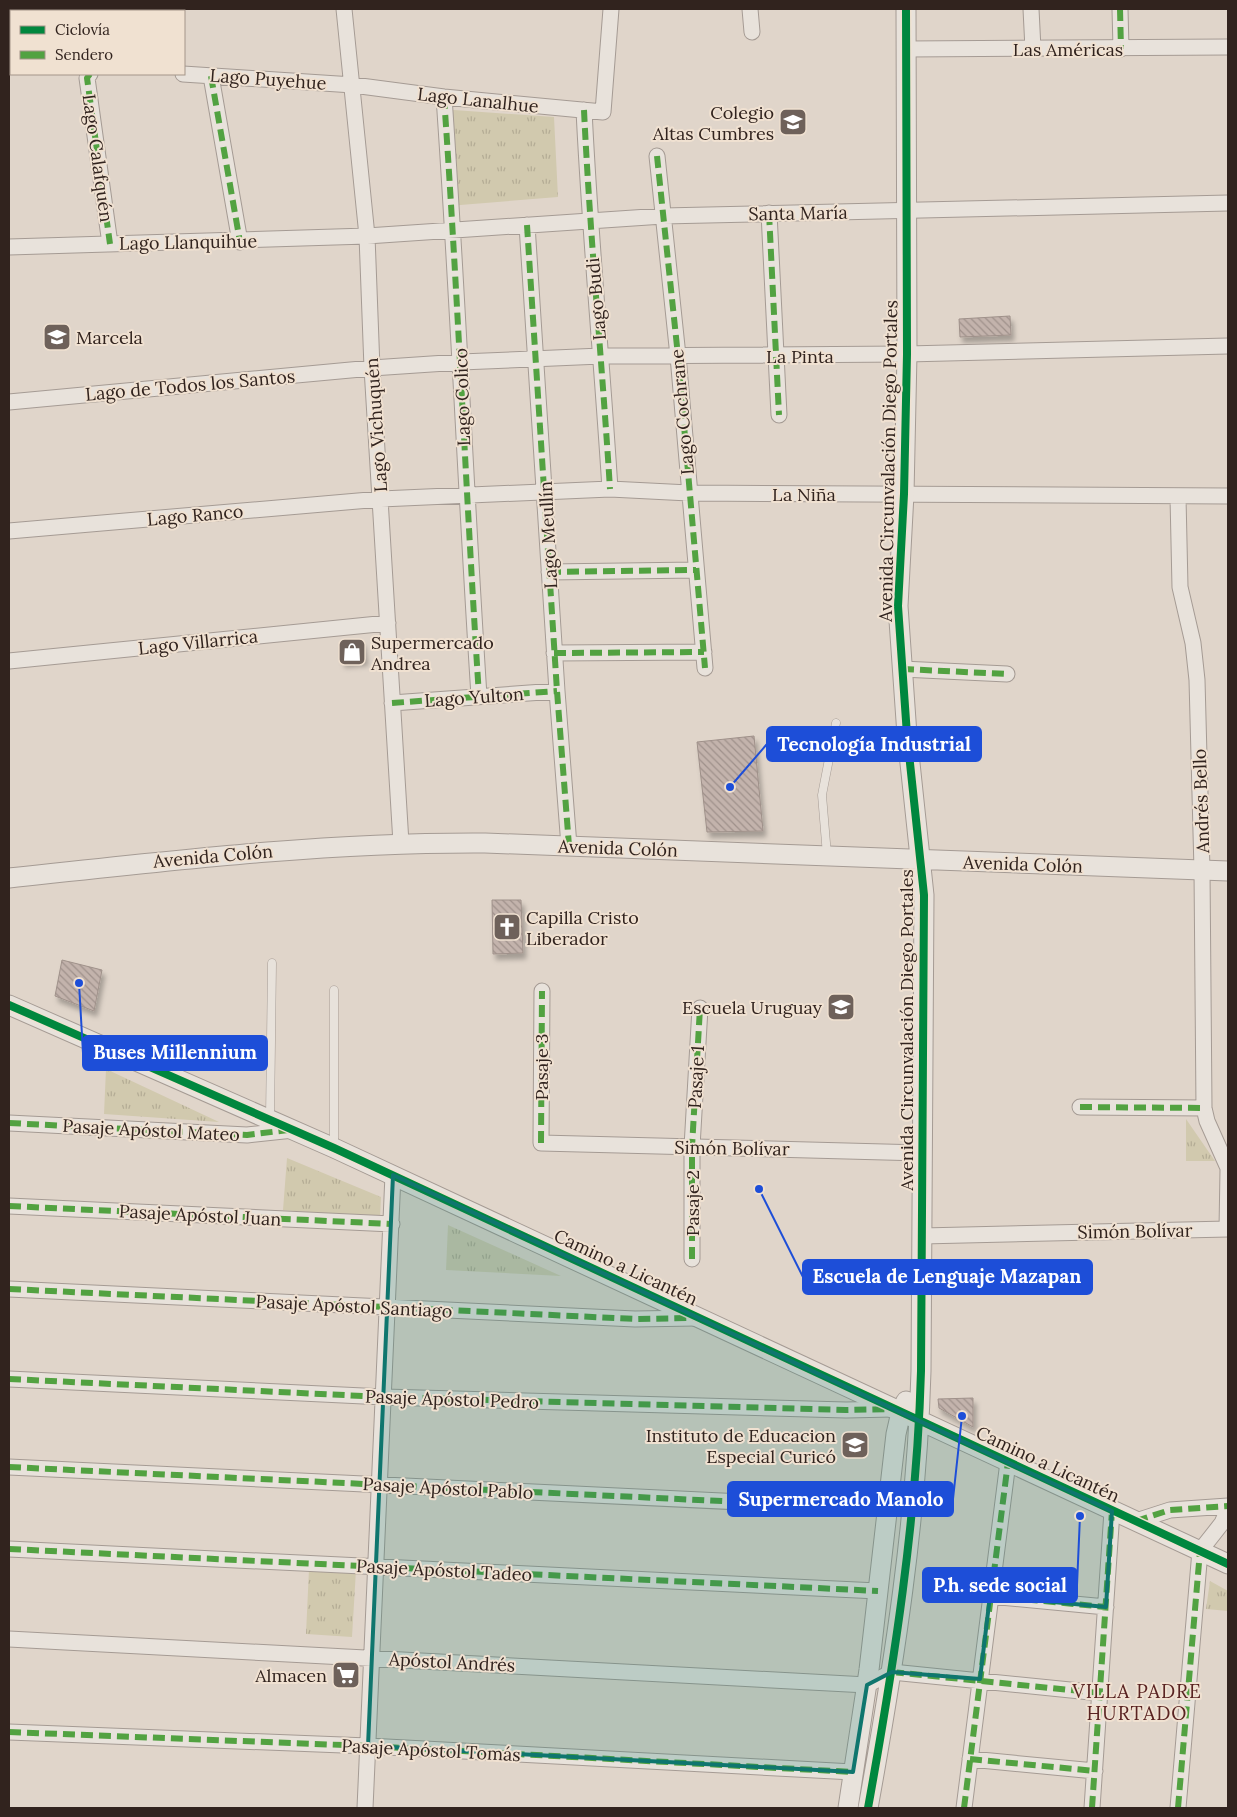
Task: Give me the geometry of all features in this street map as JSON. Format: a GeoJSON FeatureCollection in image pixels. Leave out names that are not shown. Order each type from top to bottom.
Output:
{"type":"FeatureCollection","features":[{"type":"Feature","properties":{"kind":"street","name":"Lago Vichuquén"},"geometry":{"type":"LineString","coordinates":[[344,9],[367,236],[372,368],[401,842]]}},
{"type":"Feature","properties":{"kind":"street","name":"Lago Lanalhue"},"geometry":{"type":"LineString","coordinates":[[353,85],[444,97],[603,112],[611,9]]}},
{"type":"Feature","properties":{"kind":"street"},"geometry":{"type":"LineString","coordinates":[[750,9],[752,32]]}},
{"type":"Feature","properties":{"kind":"street","name":"Avenida Circunvalación Diego Portales"},"geometry":{"type":"LineString","coordinates":[[868,1808],[892,1672],[920,1420],[924,895],[902,669],[898,606],[904,494],[907,354],[906,9]]}},
{"type":"Feature","properties":{"kind":"street"},"geometry":{"type":"LineString","coordinates":[[1031,9],[1033,49]]}},
{"type":"Feature","properties":{"kind":"street"},"geometry":{"type":"LineString","coordinates":[[1120,9],[1121,49]]}},
{"type":"Feature","properties":{"kind":"street","name":"Las Américas"},"geometry":{"type":"LineString","coordinates":[[907,49],[1228,47]]}},
{"type":"Feature","properties":{"kind":"street","name":"Lago Puyehue"},"geometry":{"type":"LineString","coordinates":[[185,74],[353,85]]}},
{"type":"Feature","properties":{"kind":"street","name":"Lago Calafquén"},"geometry":{"type":"LineString","coordinates":[[89,75],[87,78],[110,244]]}},
{"type":"Feature","properties":{"kind":"street"},"geometry":{"type":"LineString","coordinates":[[211,76],[240,242]]}},
{"type":"Feature","properties":{"kind":"street","name":"Lago Colico"},"geometry":{"type":"LineString","coordinates":[[444,97],[461,362],[466,495],[479,696]]}},
{"type":"Feature","properties":{"kind":"street","name":"Lago Budi"},"geometry":{"type":"LineString","coordinates":[[584,110],[589,220],[610,488]]}},
{"type":"Feature","properties":{"kind":"street","name":"Lago Cochrane"},"geometry":{"type":"LineString","coordinates":[[657,156],[678,356],[705,668]]}},
{"type":"Feature","properties":{"kind":"street","name":"Santa María"},"geometry":{"type":"LineString","coordinates":[[367,236],[663,216],[1228,204]]}},
{"type":"Feature","properties":{"kind":"street"},"geometry":{"type":"LineString","coordinates":[[769,213],[779,415]]}},
{"type":"Feature","properties":{"kind":"street","name":"Lago Meullín"},"geometry":{"type":"LineString","coordinates":[[527,225],[537,359],[554,653],[569,846]]}},
{"type":"Feature","properties":{"kind":"street","name":"Lago Llanquihue"},"geometry":{"type":"LineString","coordinates":[[9,247],[240,242],[367,236]]}},
{"type":"Feature","properties":{"kind":"street","name":"La Pinta"},"geometry":{"type":"LineString","coordinates":[[372,368],[601,356],[907,354],[1228,346]]}},
{"type":"Feature","properties":{"kind":"street","name":"Lago de Todos los Santos"},"geometry":{"type":"LineString","coordinates":[[9,402],[372,368]]}},
{"type":"Feature","properties":{"kind":"street","name":"La Niña"},"geometry":{"type":"LineString","coordinates":[[381,498],[610,488],[689,494],[1228,496]]}},
{"type":"Feature","properties":{"kind":"street","name":"Andrés Bello"},"geometry":{"type":"LineString","coordinates":[[1178,497],[1180,587],[1193,642],[1197,680],[1202,870],[1204,1108],[1223,1145],[1228,1169],[1227,1229]]}},
{"type":"Feature","properties":{"kind":"street","name":"Lago Ranco"},"geometry":{"type":"LineString","coordinates":[[9,531],[381,498]]}},
{"type":"Feature","properties":{"kind":"street"},"geometry":{"type":"LineString","coordinates":[[550,572],[696,570]]}},
{"type":"Feature","properties":{"kind":"street","name":"Lago Villarrica"},"geometry":{"type":"LineString","coordinates":[[9,661],[388,623]]}},
{"type":"Feature","properties":{"kind":"street"},"geometry":{"type":"LineString","coordinates":[[554,653],[704,652]]}},
{"type":"Feature","properties":{"kind":"street"},"geometry":{"type":"LineString","coordinates":[[902,669],[1007,674]]}},
{"type":"Feature","properties":{"kind":"street","name":"Lago Yulton"},"geometry":{"type":"LineString","coordinates":[[392,703],[557,690]]}},
{"type":"Feature","properties":{"kind":"street","name":"Avenida Colón"},"geometry":{"type":"LineString","coordinates":[[9,878],[247,852],[401,842],[569,846],[920,861],[1228,871]]}},
{"type":"Feature","properties":{"kind":"street","name":"Pasaje 3"},"geometry":{"type":"LineString","coordinates":[[541,1143],[542,991]]}},
{"type":"Feature","properties":{"kind":"street","name":"Camino a Licantén"},"geometry":{"type":"LineString","coordinates":[[9,1005],[393,1175],[1228,1564]]}},
{"type":"Feature","properties":{"kind":"street","name":"Pasaje 1"},"geometry":{"type":"LineString","coordinates":[[692,1147],[700,1008]]}},
{"type":"Feature","properties":{"kind":"street"},"geometry":{"type":"LineString","coordinates":[[1080,1106],[1204,1108]]}},
{"type":"Feature","properties":{"kind":"street","name":"Pasaje Apóstol Mateo"},"geometry":{"type":"LineString","coordinates":[[9,1123],[247,1135],[293,1130]]}},
{"type":"Feature","properties":{"kind":"street","name":"Simón Bolívar"},"geometry":{"type":"LineString","coordinates":[[541,1143],[922,1153]]}},
{"type":"Feature","properties":{"kind":"street","name":"Pasaje 2"},"geometry":{"type":"LineString","coordinates":[[692,1147],[692,1259]]}},
{"type":"Feature","properties":{"kind":"street"},"geometry":{"type":"LineString","coordinates":[[365,1808],[393,1175]]}},
{"type":"Feature","properties":{"kind":"street","name":"Pasaje Apóstol Juan"},"geometry":{"type":"LineString","coordinates":[[9,1206],[392,1224]]}},
{"type":"Feature","properties":{"kind":"street","name":"Simón Bolívar"},"geometry":{"type":"LineString","coordinates":[[922,1236],[1227,1229]]}},
{"type":"Feature","properties":{"kind":"street","name":"Pasaje Apóstol Santiago"},"geometry":{"type":"LineString","coordinates":[[9,1288],[635,1319],[699,1318]]}},
{"type":"Feature","properties":{"kind":"street","name":"Avenida Circunvalación Diego Portales"},"geometry":{"type":"LineString","coordinates":[[848,1808],[867,1685],[898,1410],[921,1371]]}},
{"type":"Feature","properties":{"kind":"street","name":"Pasaje Apóstol Pedro"},"geometry":{"type":"LineString","coordinates":[[9,1379],[384,1397],[898,1410]]}},
{"type":"Feature","properties":{"kind":"street"},"geometry":{"type":"LineString","coordinates":[[964,1808],[1008,1462]]}},
{"type":"Feature","properties":{"kind":"street","name":"Pasaje Apóstol Pablo"},"geometry":{"type":"LineString","coordinates":[[9,1467],[887,1510]]}},
{"type":"Feature","properties":{"kind":"street"},"geometry":{"type":"LineString","coordinates":[[1136,1521],[1170,1510],[1228,1508],[1222,1523],[1200,1551],[1178,1808]]}},
{"type":"Feature","properties":{"kind":"street"},"geometry":{"type":"LineString","coordinates":[[1092,1808],[1112,1511]]}},
{"type":"Feature","properties":{"kind":"street","name":"Pasaje Apóstol Tadeo"},"geometry":{"type":"LineString","coordinates":[[9,1549],[878,1591]]}},
{"type":"Feature","properties":{"kind":"street"},"geometry":{"type":"LineString","coordinates":[[990,1596],[1106,1606]]}},
{"type":"Feature","properties":{"kind":"street","name":"Apóstol Andrés"},"geometry":{"type":"LineString","coordinates":[[9,1639],[867,1685]]}},
{"type":"Feature","properties":{"kind":"street"},"geometry":{"type":"LineString","coordinates":[[867,1685],[892,1672],[1100,1693]]}},
{"type":"Feature","properties":{"kind":"street","name":"Pasaje Apóstol Tomás"},"geometry":{"type":"LineString","coordinates":[[9,1732],[368,1746],[853,1772]]}},
{"type":"Feature","properties":{"kind":"street"},"geometry":{"type":"LineString","coordinates":[[970,1759],[1095,1771]]}},
{"type":"Feature","properties":{"kind":"lane"},"geometry":{"type":"LineString","coordinates":[[827,857],[822,795],[836,723]]}},
{"type":"Feature","properties":{"kind":"lane"},"geometry":{"type":"LineString","coordinates":[[270,1119],[272,963]]}},
{"type":"Feature","properties":{"kind":"lane"},"geometry":{"type":"LineString","coordinates":[[334,990],[334,1148]]}},
{"type":"Feature","properties":{"kind":"highlighted area"},"geometry":{"type":"Polygon","coordinates":[[[393,1175],[1112,1511],[1106,1607],[990,1596],[980,1679],[892,1672],[867,1685],[853,1772],[368,1746],[393,1175]]]}},
{"type":"Feature","properties":{"kind":"green space"},"geometry":{"type":"Polygon","coordinates":[[[440,109],[554,117],[558,197],[448,206],[440,109]]]}},
{"type":"Feature","properties":{"kind":"green space"},"geometry":{"type":"Polygon","coordinates":[[[106,1069],[219,1122],[104,1114],[106,1069]]]}},
{"type":"Feature","properties":{"kind":"green space"},"geometry":{"type":"Polygon","coordinates":[[[1186,1119],[1215,1161],[1186,1161],[1186,1119]]]}},
{"type":"Feature","properties":{"kind":"green space"},"geometry":{"type":"Polygon","coordinates":[[[287,1158],[381,1197],[380,1218],[283,1210],[287,1158]]]}},
{"type":"Feature","properties":{"kind":"green space"},"geometry":{"type":"Polygon","coordinates":[[[448,1225],[561,1276],[446,1270],[448,1225]]]}},
{"type":"Feature","properties":{"kind":"green space"},"geometry":{"type":"Polygon","coordinates":[[[309,1569],[356,1570],[352,1637],[306,1634],[309,1569]]]}},
{"type":"Feature","properties":{"kind":"green space"},"geometry":{"type":"Polygon","coordinates":[[[1210,1581],[1228,1591],[1228,1611],[1206,1609],[1210,1581]]]}},
{"type":"Feature","properties":{"kind":"building"},"geometry":{"type":"Polygon","coordinates":[[[1010,316],[1011,335],[960,337],[959,319],[1010,316]]]}},
{"type":"Feature","properties":{"kind":"building","name":"Supermercado Andrea"},"geometry":{"type":"Polygon","coordinates":[[[362,641],[365,660],[342,662],[340,643],[362,641]]]}},
{"type":"Feature","properties":{"kind":"building"},"geometry":{"type":"Polygon","coordinates":[[[754,736],[763,831],[707,832],[697,742],[754,736]]]}},
{"type":"Feature","properties":{"kind":"building","name":"Capilla Cristo Liberador"},"geometry":{"type":"Polygon","coordinates":[[[492,900],[521,900],[523,953],[493,954],[492,900]]]}},
{"type":"Feature","properties":{"kind":"building"},"geometry":{"type":"Polygon","coordinates":[[[62,960],[102,970],[94,1011],[55,996],[62,960]]]}},
{"type":"Feature","properties":{"kind":"building"},"geometry":{"type":"Polygon","coordinates":[[[973,1398],[973,1427],[939,1408],[938,1399],[973,1398]]]}},
{"type":"Feature","properties":{"kind":"marked path"},"geometry":{"type":"LineString","coordinates":[[1120,9],[1121,49]]}},
{"type":"Feature","properties":{"kind":"marked path"},"geometry":{"type":"LineString","coordinates":[[89,75],[87,78],[110,244]]}},
{"type":"Feature","properties":{"kind":"marked path"},"geometry":{"type":"LineString","coordinates":[[211,76],[240,242]]}},
{"type":"Feature","properties":{"kind":"marked path"},"geometry":{"type":"LineString","coordinates":[[444,97],[479,696]]}},
{"type":"Feature","properties":{"kind":"marked path"},"geometry":{"type":"LineString","coordinates":[[584,110],[589,205],[610,489]]}},
{"type":"Feature","properties":{"kind":"marked path"},"geometry":{"type":"LineString","coordinates":[[657,156],[678,356],[705,668]]}},
{"type":"Feature","properties":{"kind":"marked path"},"geometry":{"type":"LineString","coordinates":[[769,213],[779,415]]}},
{"type":"Feature","properties":{"kind":"marked path"},"geometry":{"type":"LineString","coordinates":[[527,225],[557,691],[569,846]]}},
{"type":"Feature","properties":{"kind":"marked path"},"geometry":{"type":"LineString","coordinates":[[549,572],[696,570]]}},
{"type":"Feature","properties":{"kind":"marked path"},"geometry":{"type":"LineString","coordinates":[[554,653],[704,652]]}},
{"type":"Feature","properties":{"kind":"marked path"},"geometry":{"type":"LineString","coordinates":[[902,669],[1007,674]]}},
{"type":"Feature","properties":{"kind":"marked path"},"geometry":{"type":"LineString","coordinates":[[392,703],[557,691]]}},
{"type":"Feature","properties":{"kind":"marked path"},"geometry":{"type":"LineString","coordinates":[[541,1143],[542,991]]}},
{"type":"Feature","properties":{"kind":"marked path"},"geometry":{"type":"LineString","coordinates":[[692,1259],[692,1147],[700,1008]]}},
{"type":"Feature","properties":{"kind":"marked path"},"geometry":{"type":"LineString","coordinates":[[1080,1107],[1204,1108]]}},
{"type":"Feature","properties":{"kind":"marked path"},"geometry":{"type":"LineString","coordinates":[[9,1123],[247,1135],[288,1130]]}},
{"type":"Feature","properties":{"kind":"marked path"},"geometry":{"type":"LineString","coordinates":[[9,1206],[392,1224]]}},
{"type":"Feature","properties":{"kind":"marked path"},"geometry":{"type":"LineString","coordinates":[[9,1289],[635,1319],[693,1318]]}},
{"type":"Feature","properties":{"kind":"marked path"},"geometry":{"type":"LineString","coordinates":[[9,1379],[384,1397],[846,1410],[890,1409]]}},
{"type":"Feature","properties":{"kind":"marked path"},"geometry":{"type":"LineString","coordinates":[[964,1808],[1008,1462]]}},
{"type":"Feature","properties":{"kind":"marked path"},"geometry":{"type":"LineString","coordinates":[[9,1467],[887,1509]]}},
{"type":"Feature","properties":{"kind":"marked path"},"geometry":{"type":"LineString","coordinates":[[1136,1521],[1170,1510],[1228,1506]]}},
{"type":"Feature","properties":{"kind":"marked path"},"geometry":{"type":"LineString","coordinates":[[1092,1808],[1112,1511]]}},
{"type":"Feature","properties":{"kind":"marked path"},"geometry":{"type":"LineString","coordinates":[[9,1549],[878,1591]]}},
{"type":"Feature","properties":{"kind":"marked path"},"geometry":{"type":"LineString","coordinates":[[1178,1808],[1200,1551]]}},
{"type":"Feature","properties":{"kind":"marked path"},"geometry":{"type":"LineString","coordinates":[[990,1596],[1106,1607]]}},
{"type":"Feature","properties":{"kind":"marked path"},"geometry":{"type":"LineString","coordinates":[[892,1672],[1100,1693]]}},
{"type":"Feature","properties":{"kind":"marked path"},"geometry":{"type":"LineString","coordinates":[[9,1732],[368,1746],[853,1772]]}},
{"type":"Feature","properties":{"kind":"marked path"},"geometry":{"type":"LineString","coordinates":[[970,1759],[1095,1771]]}},
{"type":"Feature","properties":{"kind":"cycle path"},"geometry":{"type":"LineString","coordinates":[[868,1808],[887,1700],[903,1591],[915,1481],[921,1371],[924,895],[907,735],[898,606],[904,494],[907,354],[906,9]]}},
{"type":"Feature","properties":{"kind":"cycle path"},"geometry":{"type":"LineString","coordinates":[[9,1005],[334,1148],[1228,1564]]}},
{"type":"Feature","properties":{"kind":"place","name":"Colegio Altas Cumbres"},"geometry":{"type":"Point","coordinates":[793,122]}},
{"type":"Feature","properties":{"kind":"place","name":"Marcela"},"geometry":{"type":"Point","coordinates":[57,337]}},
{"type":"Feature","properties":{"kind":"place","name":"Supermercado Andrea"},"geometry":{"type":"Point","coordinates":[352,652]}},
{"type":"Feature","properties":{"kind":"place","name":"Tecnología Industrial"},"geometry":{"type":"Point","coordinates":[730,787]}},
{"type":"Feature","properties":{"kind":"place","name":"Capilla Cristo Liberador"},"geometry":{"type":"Point","coordinates":[507,927]}},
{"type":"Feature","properties":{"kind":"place","name":"Buses Millennium"},"geometry":{"type":"Point","coordinates":[79,983]}},
{"type":"Feature","properties":{"kind":"place","name":"Escuela Uruguay"},"geometry":{"type":"Point","coordinates":[841,1007]}},
{"type":"Feature","properties":{"kind":"place","name":"Escuela de Lenguaje Mazapan"},"geometry":{"type":"Point","coordinates":[759,1189]}},
{"type":"Feature","properties":{"kind":"place","name":"Supermercado Manolo"},"geometry":{"type":"Point","coordinates":[962,1416]}},
{"type":"Feature","properties":{"kind":"place","name":"Instituto de Educacion Especial Curicó"},"geometry":{"type":"Point","coordinates":[855,1445]}},
{"type":"Feature","properties":{"kind":"place","name":"P.h. sede social"},"geometry":{"type":"Point","coordinates":[1080,1516]}},
{"type":"Feature","properties":{"kind":"place","name":"Almacen"},"geometry":{"type":"Point","coordinates":[346,1675]}},
{"type":"Feature","properties":{"kind":"district","name":"VILLA PADRE HURTADO"},"geometry":{"type":"Point","coordinates":[1137,1702]}}]}
